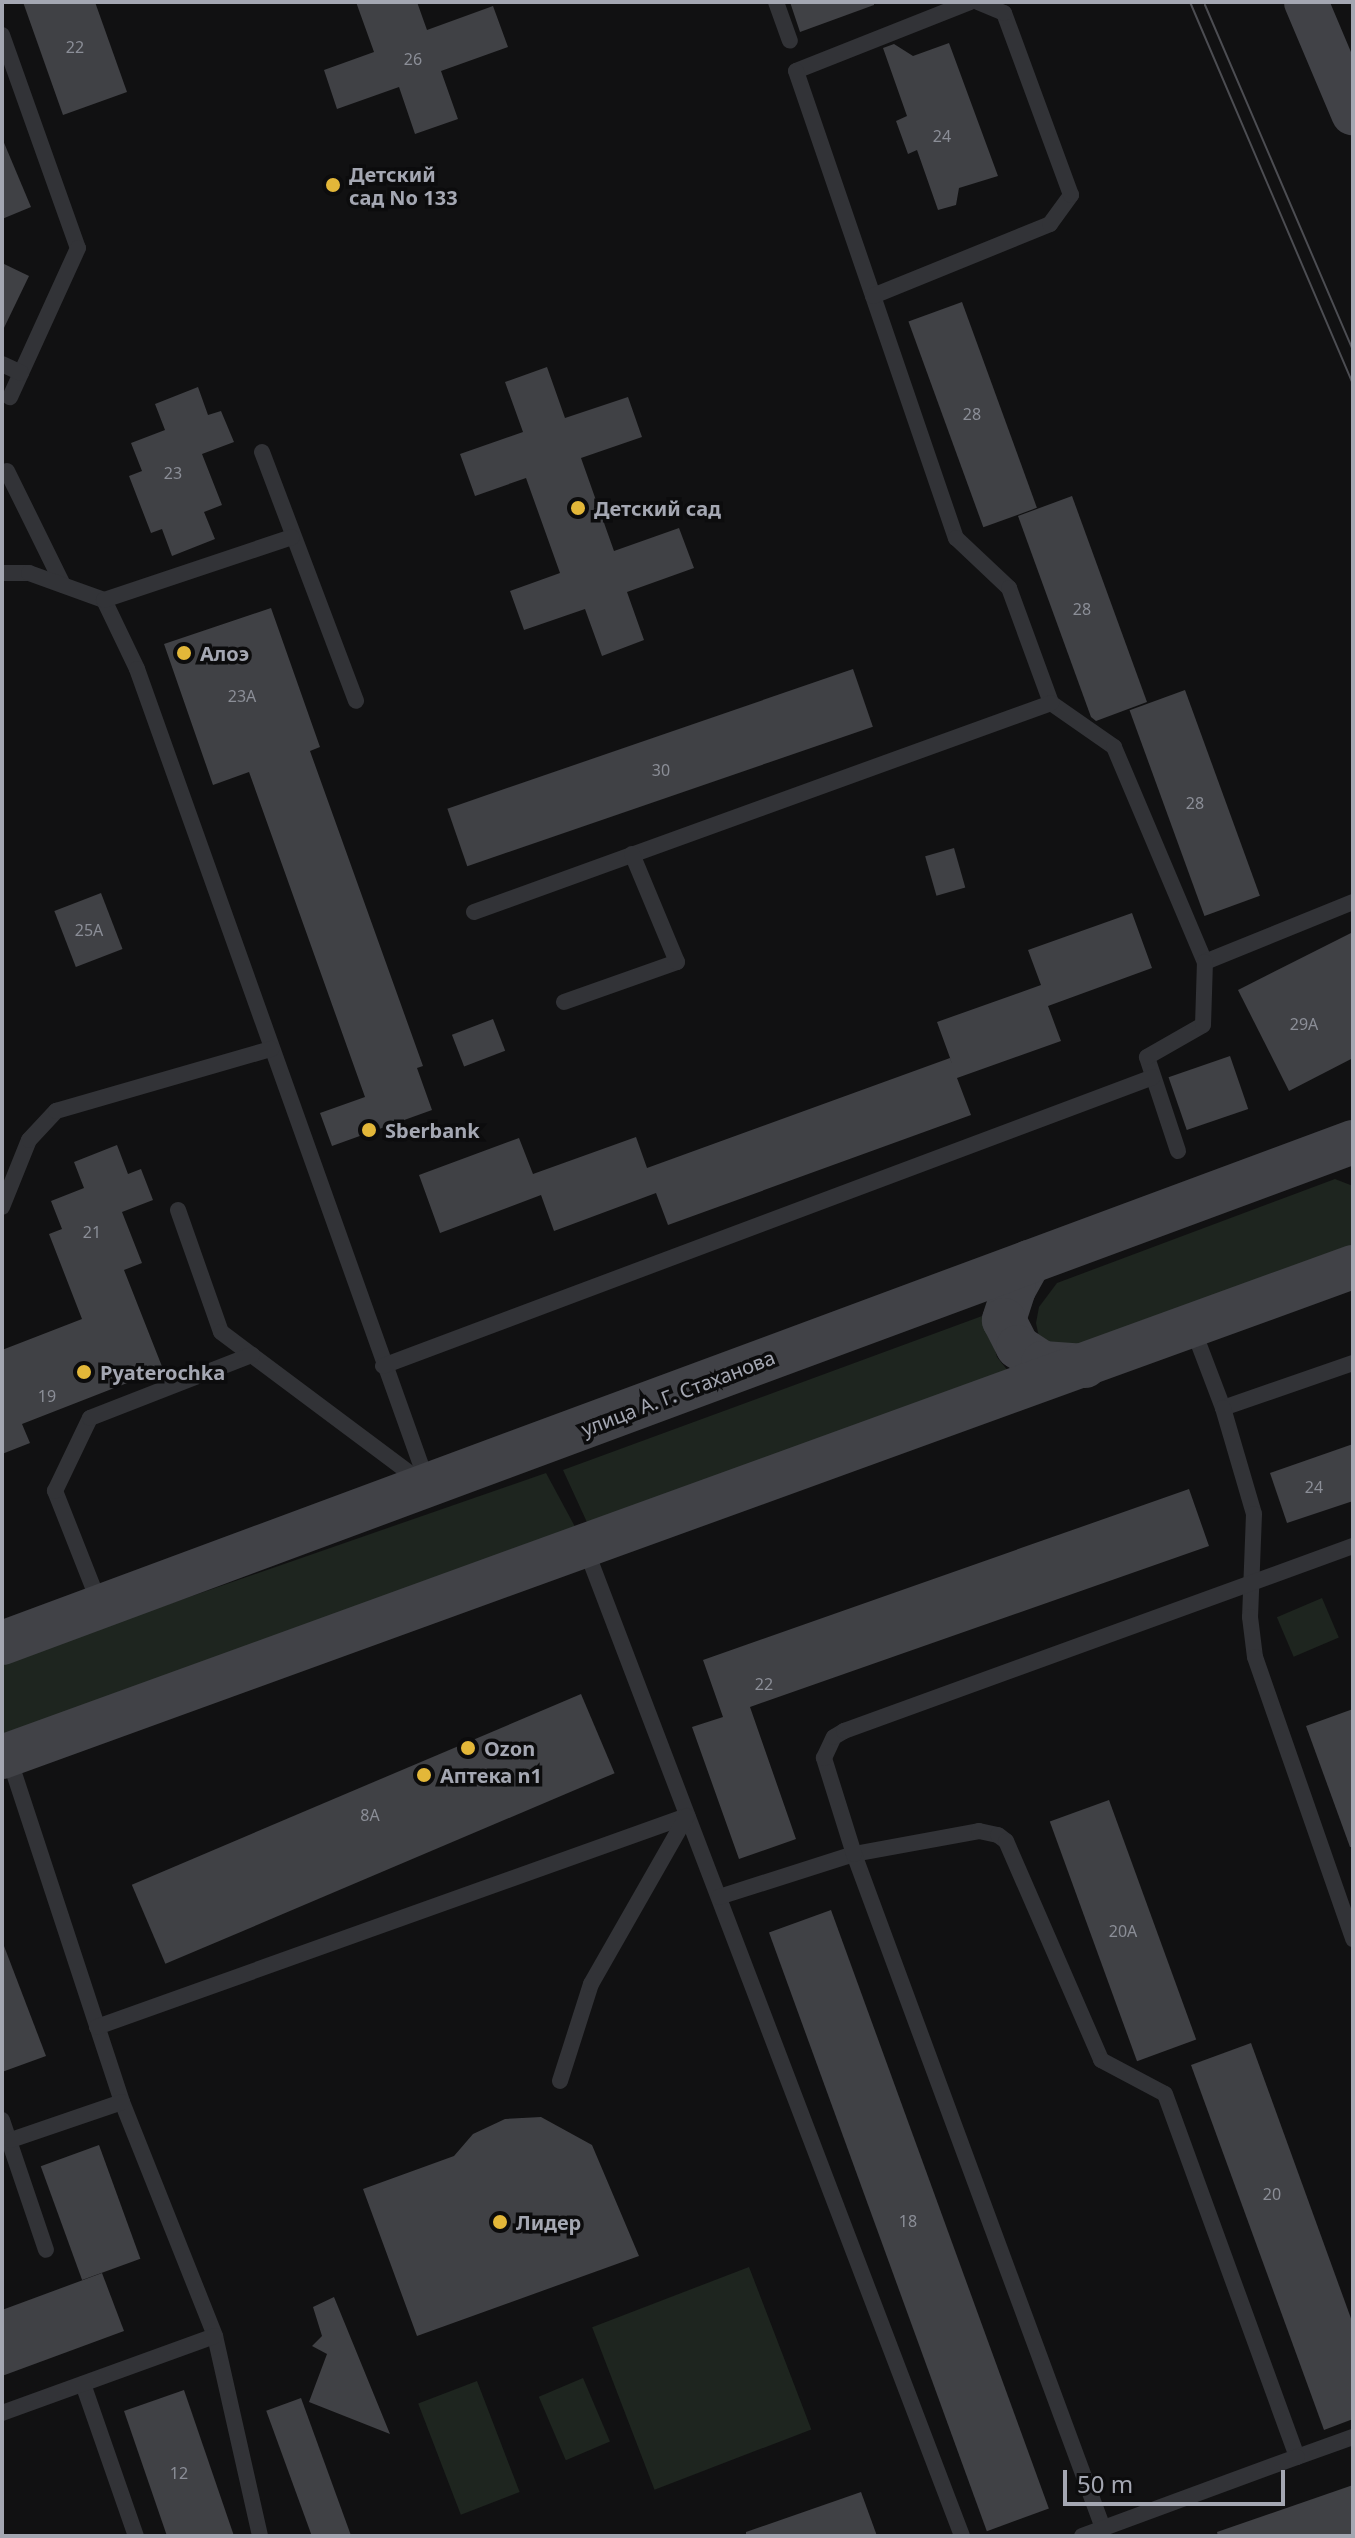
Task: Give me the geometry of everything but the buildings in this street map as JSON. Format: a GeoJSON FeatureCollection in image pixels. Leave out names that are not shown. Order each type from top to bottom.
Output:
{"type":"FeatureCollection","features":[{"type":"Feature","properties":{"kind":"main road"},"geometry":{"type":"LineString","coordinates":[[1306,2],[1353,113]]}},
{"type":"Feature","properties":{"kind":"main road","name":"улица А. Г. Стаханова"},"geometry":{"type":"LineString","coordinates":[[2,1643],[1029,1262],[1342,1151]]}},
{"type":"Feature","properties":{"kind":"main road"},"geometry":{"type":"LineString","coordinates":[[1029,1262],[1014,1289],[1004,1320],[1018,1347],[1043,1363],[1085,1366]]}},
{"type":"Feature","properties":{"kind":"main road"},"geometry":{"type":"LineString","coordinates":[[5,1756],[1353,1267]]}},
{"type":"Feature","properties":{"kind":"lane"},"geometry":{"type":"LineString","coordinates":[[776,2],[790,41]]}},
{"type":"Feature","properties":{"kind":"lane"},"geometry":{"type":"LineString","coordinates":[[970,2],[796,71],[956,538],[1009,588],[1051,703],[1114,747],[1205,962],[1203,1025],[1147,1057],[1178,1151]]}},
{"type":"Feature","properties":{"kind":"lane"},"geometry":{"type":"LineString","coordinates":[[873,296],[1050,224],[1071,195],[1004,13],[978,2]]}},
{"type":"Feature","properties":{"kind":"lane"},"geometry":{"type":"LineString","coordinates":[[2,35],[78,248],[10,397]]}},
{"type":"Feature","properties":{"kind":"lane"},"geometry":{"type":"LineString","coordinates":[[2,364],[21,373]]}},
{"type":"Feature","properties":{"kind":"lane"},"geometry":{"type":"LineString","coordinates":[[262,452],[356,701]]}},
{"type":"Feature","properties":{"kind":"lane"},"geometry":{"type":"LineString","coordinates":[[7,471],[63,585]]}},
{"type":"Feature","properties":{"kind":"lane"},"geometry":{"type":"LineString","coordinates":[[2,573],[29,573],[104,600],[292,537]]}},
{"type":"Feature","properties":{"kind":"lane"},"geometry":{"type":"LineString","coordinates":[[104,600],[137,669],[428,1487]]}},
{"type":"Feature","properties":{"kind":"lane"},"geometry":{"type":"LineString","coordinates":[[474,912],[1051,703]]}},
{"type":"Feature","properties":{"kind":"lane"},"geometry":{"type":"LineString","coordinates":[[564,1002],[677,962],[632,854]]}},
{"type":"Feature","properties":{"kind":"lane"},"geometry":{"type":"LineString","coordinates":[[1205,962],[1353,902]]}},
{"type":"Feature","properties":{"kind":"lane"},"geometry":{"type":"LineString","coordinates":[[2,1207],[29,1140],[56,1111],[271,1049]]}},
{"type":"Feature","properties":{"kind":"lane"},"geometry":{"type":"LineString","coordinates":[[383,1366],[1153,1077]]}},
{"type":"Feature","properties":{"kind":"lane"},"geometry":{"type":"LineString","coordinates":[[178,1210],[221,1332],[428,1487]]}},
{"type":"Feature","properties":{"kind":"lane"},"geometry":{"type":"LineString","coordinates":[[1192,1326],[1223,1408],[1254,1514],[1250,1636],[1255,1657],[1353,1939]]}},
{"type":"Feature","properties":{"kind":"lane"},"geometry":{"type":"LineString","coordinates":[[101,1607],[55,1491],[90,1418],[252,1355]]}},
{"type":"Feature","properties":{"kind":"lane"},"geometry":{"type":"LineString","coordinates":[[1223,1408],[1353,1363]]}},
{"type":"Feature","properties":{"kind":"lane"},"geometry":{"type":"LineString","coordinates":[[584,1546],[962,2536]]}},
{"type":"Feature","properties":{"kind":"lane"},"geometry":{"type":"LineString","coordinates":[[1103,2528],[854,1854],[825,1770],[824,1758],[834,1737],[1353,1546]]}},
{"type":"Feature","properties":{"kind":"lane"},"geometry":{"type":"LineString","coordinates":[[5,1756],[122,2102],[215,2336],[260,2536]]}},
{"type":"Feature","properties":{"kind":"lane"},"geometry":{"type":"LineString","coordinates":[[97,2027],[687,1816]]}},
{"type":"Feature","properties":{"kind":"lane"},"geometry":{"type":"LineString","coordinates":[[560,2081],[591,1984],[687,1816]]}},
{"type":"Feature","properties":{"kind":"lane"},"geometry":{"type":"LineString","coordinates":[[719,1897],[854,1854],[979,1831],[998,1835],[1006,1841],[1101,2060],[1165,2094],[1297,2457]]}},
{"type":"Feature","properties":{"kind":"lane"},"geometry":{"type":"LineString","coordinates":[[11,2140],[122,2102]]}},
{"type":"Feature","properties":{"kind":"lane"},"geometry":{"type":"LineString","coordinates":[[2,2120],[46,2250]]}},
{"type":"Feature","properties":{"kind":"lane"},"geometry":{"type":"LineString","coordinates":[[2,2413],[215,2336]]}},
{"type":"Feature","properties":{"kind":"lane"},"geometry":{"type":"LineString","coordinates":[[83,2384],[136,2536]]}},
{"type":"Feature","properties":{"kind":"lane"},"geometry":{"type":"LineString","coordinates":[[1082,2536],[1353,2437]]}},
{"type":"Feature","properties":{"kind":"shaded area"},"geometry":{"type":"Polygon","coordinates":[[[1335,1179],[1353,1186],[1353,1255],[1085,1357],[1040,1342],[1036,1323],[1039,1307],[1057,1283],[1335,1179]]]}},
{"type":"Feature","properties":{"kind":"shaded area"},"geometry":{"type":"Polygon","coordinates":[[[993,1312],[991,1336],[997,1357],[1008,1371],[591,1531],[563,1470],[993,1312]]]}},
{"type":"Feature","properties":{"kind":"shaded area"},"geometry":{"type":"Polygon","coordinates":[[[546,1473],[580,1536],[2,1745],[2,1662],[546,1473]]]}},
{"type":"Feature","properties":{"kind":"shaded area"},"geometry":{"type":"Polygon","coordinates":[[[1322,1598],[1339,1638],[1294,1657],[1277,1617],[1322,1598]]]}},
{"type":"Feature","properties":{"kind":"shaded area"},"geometry":{"type":"Polygon","coordinates":[[[749,2267],[811,2429],[655,2490],[592,2327],[749,2267]]]}},
{"type":"Feature","properties":{"kind":"shaded area"},"geometry":{"type":"Polygon","coordinates":[[[583,2378],[610,2442],[566,2460],[539,2397],[583,2378]]]}},
{"type":"Feature","properties":{"kind":"shaded area"},"geometry":{"type":"Polygon","coordinates":[[[477,2381],[520,2492],[461,2515],[418,2404],[477,2381]]]}},
{"type":"Feature","properties":{"kind":"tram line"},"geometry":{"type":"LineString","coordinates":[[1190,2],[1353,384]]}},
{"type":"Feature","properties":{"kind":"tram line"},"geometry":{"type":"LineString","coordinates":[[1205,5],[1353,351]]}},
{"type":"Feature","properties":{"kind":"place","name":"Детский сад No 133"},"geometry":{"type":"Point","coordinates":[333,185]}},
{"type":"Feature","properties":{"kind":"place","name":"Детский сад"},"geometry":{"type":"Point","coordinates":[578,508]}},
{"type":"Feature","properties":{"kind":"place","name":"Алоэ"},"geometry":{"type":"Point","coordinates":[184,653]}},
{"type":"Feature","properties":{"kind":"place","name":"Sberbank"},"geometry":{"type":"Point","coordinates":[369,1130]}},
{"type":"Feature","properties":{"kind":"place","name":"Pyaterochka"},"geometry":{"type":"Point","coordinates":[84,1372]}},
{"type":"Feature","properties":{"kind":"place","name":"Ozon"},"geometry":{"type":"Point","coordinates":[468,1748]}},
{"type":"Feature","properties":{"kind":"place","name":"Аптека n1"},"geometry":{"type":"Point","coordinates":[424,1775]}},
{"type":"Feature","properties":{"kind":"place","name":"Лидер"},"geometry":{"type":"Point","coordinates":[500,2222]}}]}
